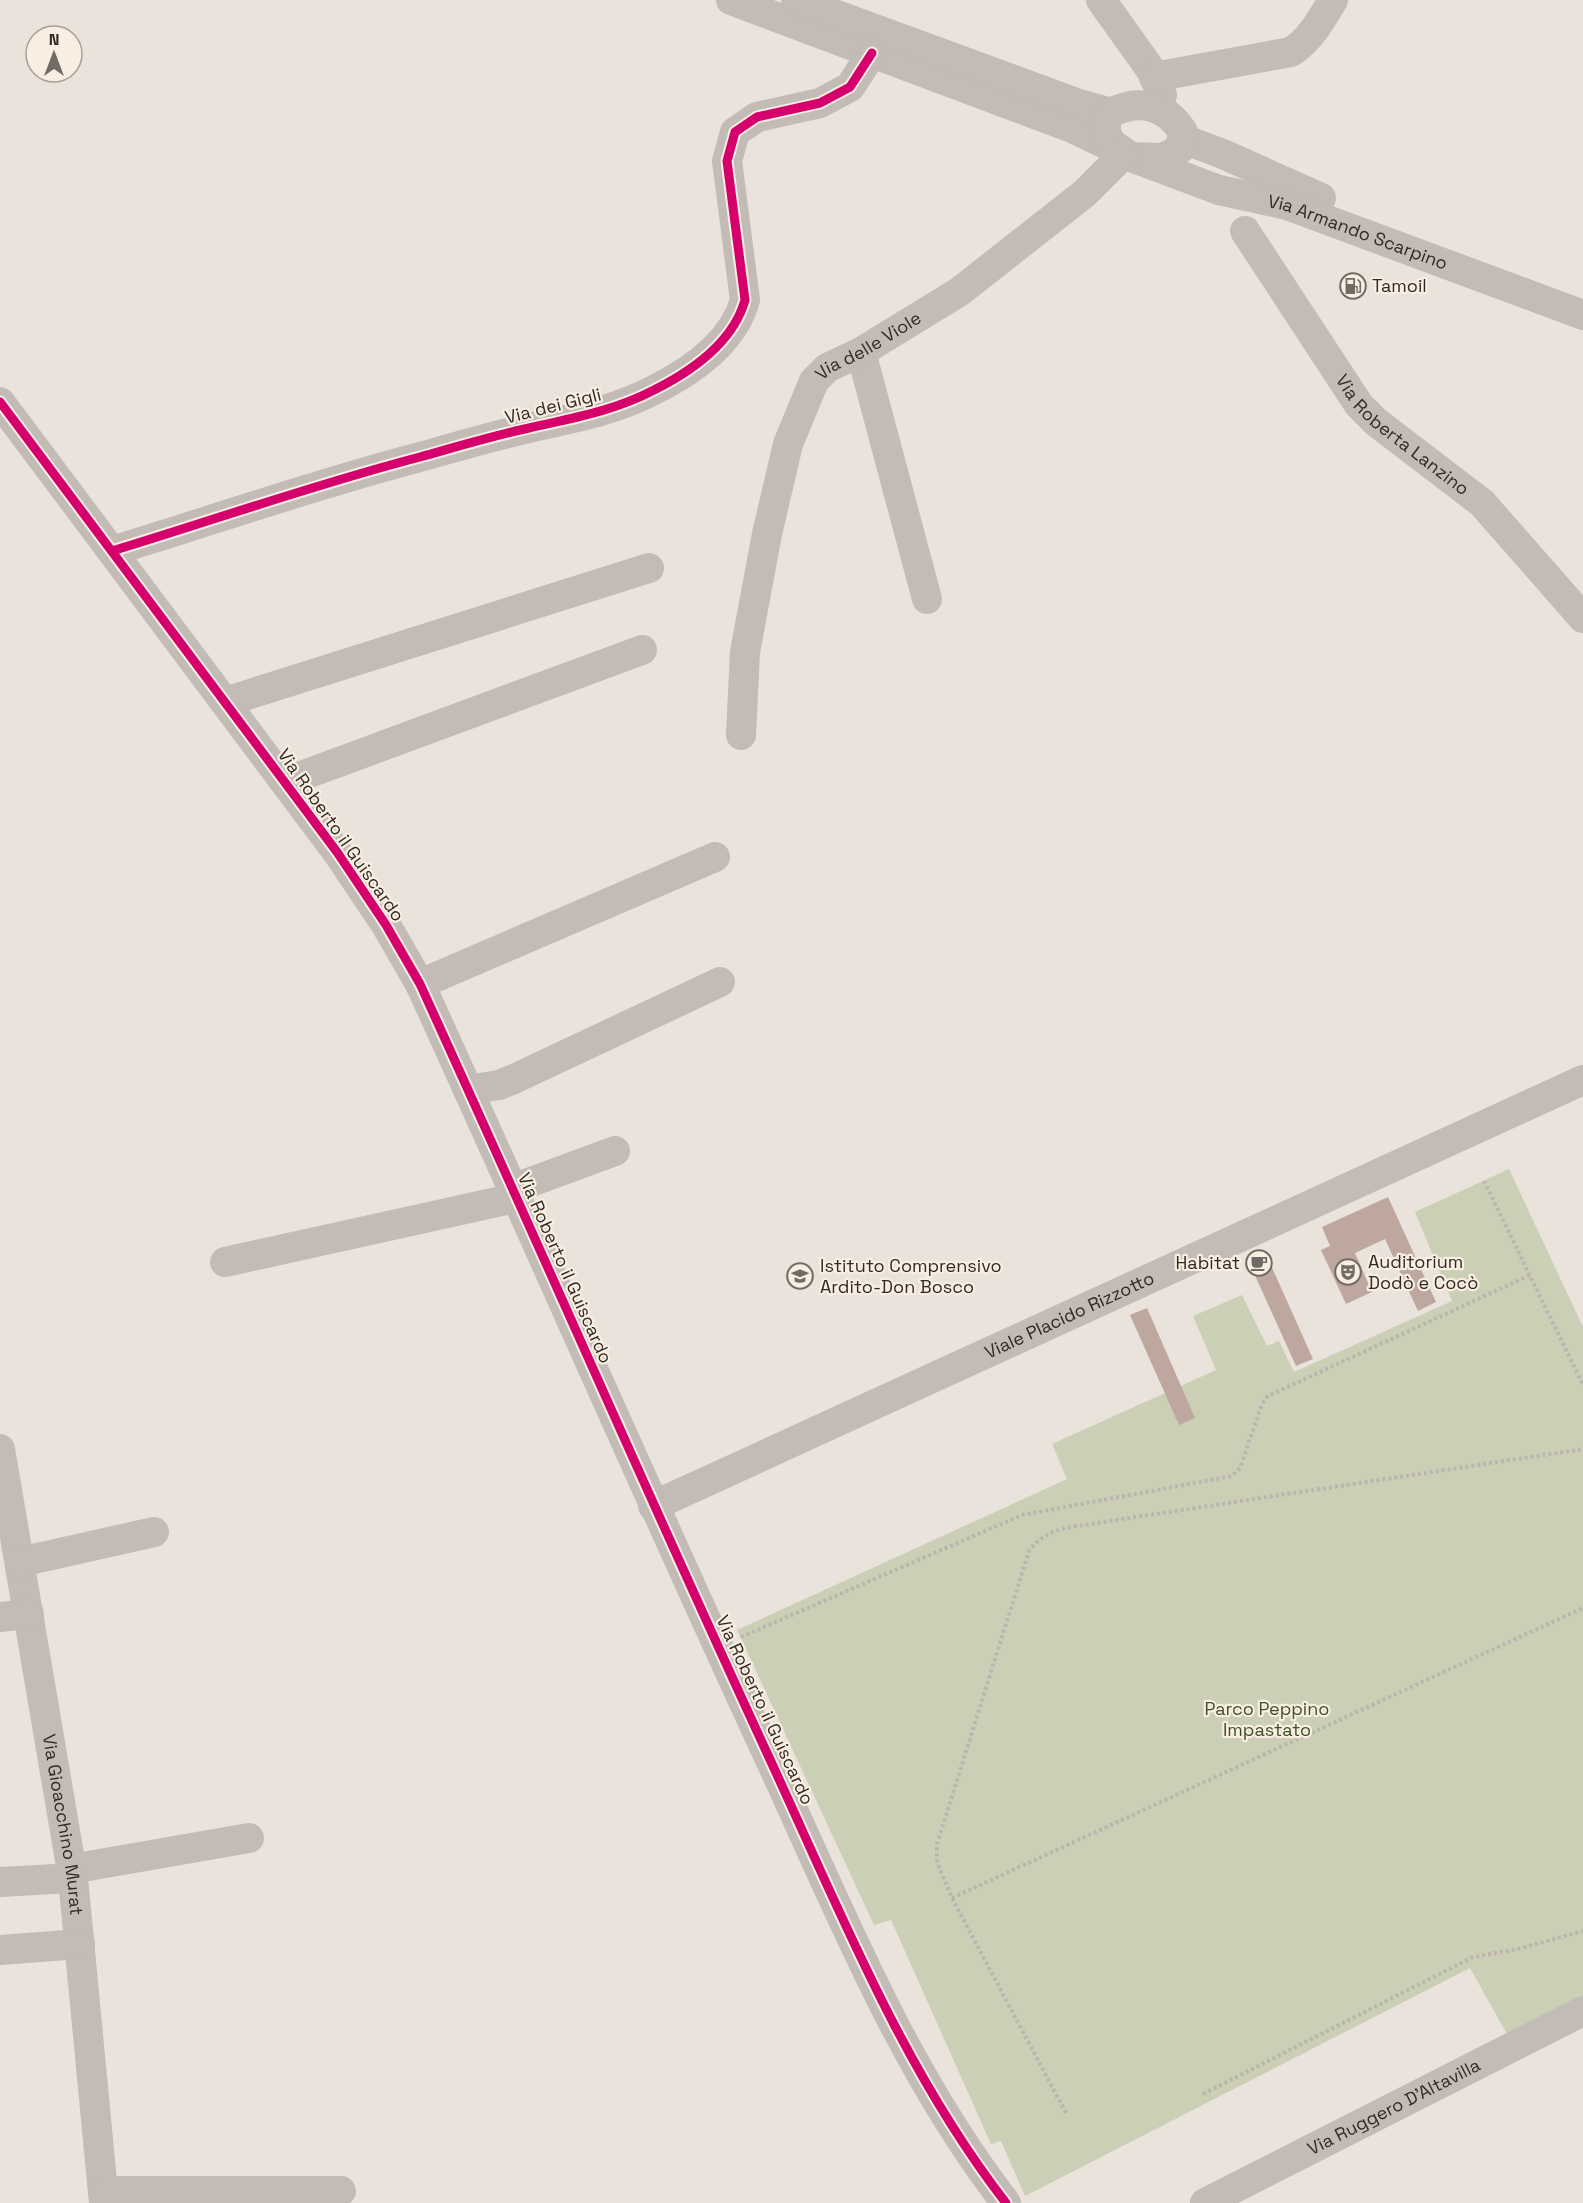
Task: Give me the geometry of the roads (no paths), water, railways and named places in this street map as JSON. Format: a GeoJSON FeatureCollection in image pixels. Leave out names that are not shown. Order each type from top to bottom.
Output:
{"type":"FeatureCollection","features":[{"type":"Feature","properties":{"kind":"street","name":"Via Armando Scarpino"},"geometry":{"type":"LineString","coordinates":[[731,0],[1072,128],[1125,154],[1219,190],[1287,205],[1583,315]]}},
{"type":"Feature","properties":{"kind":"street"},"geometry":{"type":"LineString","coordinates":[[796,0],[1079,104],[1123,108],[1152,106],[1166,112],[1178,124],[1183,139],[1180,149],[1163,159],[1125,154],[1111,143],[1106,133],[1106,120],[1123,108],[1138,69],[1129,43]]}},
{"type":"Feature","properties":{"kind":"street"},"geometry":{"type":"LineString","coordinates":[[1101,0],[1154,77],[1162,94],[1166,112]]}},
{"type":"Feature","properties":{"kind":"street"},"geometry":{"type":"LineString","coordinates":[[1154,77],[1291,52],[1303,44],[1314,31],[1333,0]]}},
{"type":"Feature","properties":{"kind":"street","name":"Via dei Gigli"},"geometry":{"type":"LineString","coordinates":[[112,551],[402,462],[527,428],[602,413],[685,374],[711,354],[742,312],[745,300],[727,162],[735,132],[757,117],[820,103],[850,87],[872,53]]}},
{"type":"Feature","properties":{"kind":"street","name":"Via Armando Scarpino"},"geometry":{"type":"LineString","coordinates":[[1183,139],[1223,154],[1296,189],[1583,295]]}},
{"type":"Feature","properties":{"kind":"street","name":"Via delle Viole"},"geometry":{"type":"LineString","coordinates":[[741,735],[745,652],[767,534],[788,444],[814,381],[827,368],[861,351],[959,292],[1085,193],[1125,154]]}},
{"type":"Feature","properties":{"kind":"street"},"geometry":{"type":"LineString","coordinates":[[1223,154],[1250,196],[1245,231]]}},
{"type":"Feature","properties":{"kind":"street","name":"Via Roberta Lanzino"},"geometry":{"type":"LineString","coordinates":[[1219,190],[1359,405],[1376,422],[1482,503],[1583,618]]}},
{"type":"Feature","properties":{"kind":"street"},"geometry":{"type":"LineString","coordinates":[[861,351],[927,599]]}},
{"type":"Feature","properties":{"kind":"street","name":"Via Roberto il Guiscardo"},"geometry":{"type":"LineString","coordinates":[[0,402],[350,870],[386,925],[420,984],[653,1506],[852,1936],[920,2072],[986,2177],[1006,2203]]}},
{"type":"Feature","properties":{"kind":"street"},"geometry":{"type":"LineString","coordinates":[[225,702],[649,568]]}},
{"type":"Feature","properties":{"kind":"street"},"geometry":{"type":"LineString","coordinates":[[285,782],[642,650]]}},
{"type":"Feature","properties":{"kind":"street"},"geometry":{"type":"LineString","coordinates":[[420,984],[715,857]]}},
{"type":"Feature","properties":{"kind":"street"},"geometry":{"type":"LineString","coordinates":[[468,1090],[499,1085],[720,982]]}},
{"type":"Feature","properties":{"kind":"street","name":"Viale Placido Rizzotto"},"geometry":{"type":"LineString","coordinates":[[653,1506],[1583,1080]]}},
{"type":"Feature","properties":{"kind":"street"},"geometry":{"type":"LineString","coordinates":[[225,1262],[513,1194],[615,1151]]}},
{"type":"Feature","properties":{"kind":"street","name":"Via Gioacchino Murat"},"geometry":{"type":"LineString","coordinates":[[0,1449],[20,1562],[15,1615],[72,1874],[104,2197]]}},
{"type":"Feature","properties":{"kind":"street"},"geometry":{"type":"LineString","coordinates":[[20,1562],[154,1533]]}},
{"type":"Feature","properties":{"kind":"street"},"geometry":{"type":"LineString","coordinates":[[0,1882],[72,1874],[249,1838]]}},
{"type":"Feature","properties":{"kind":"street"},"geometry":{"type":"LineString","coordinates":[[0,1950],[80,1944]]}},
{"type":"Feature","properties":{"kind":"street","name":"Via Ruggero D'Altavilla"},"geometry":{"type":"LineString","coordinates":[[1205,2203],[1583,2011]]}},
{"type":"Feature","properties":{"kind":"street"},"geometry":{"type":"LineString","coordinates":[[104,2197],[341,2191]]}},
{"type":"Feature","properties":{"kind":"place","name":"Tamoil"},"geometry":{"type":"Point","coordinates":[1353,286]}},
{"type":"Feature","properties":{"kind":"place","name":"Habitat"},"geometry":{"type":"Point","coordinates":[1259,1263]}},
{"type":"Feature","properties":{"kind":"place","name":"Auditorium Dodò e Cocò"},"geometry":{"type":"Point","coordinates":[1348,1272]}},
{"type":"Feature","properties":{"kind":"place","name":"Istituto Comprensivo Ardito-Don Bosco"},"geometry":{"type":"Point","coordinates":[800,1276]}},
{"type":"Feature","properties":{"kind":"park label","name":"Parco Peppino Impastato"},"geometry":{"type":"Point","coordinates":[1267,1719]}}]}
